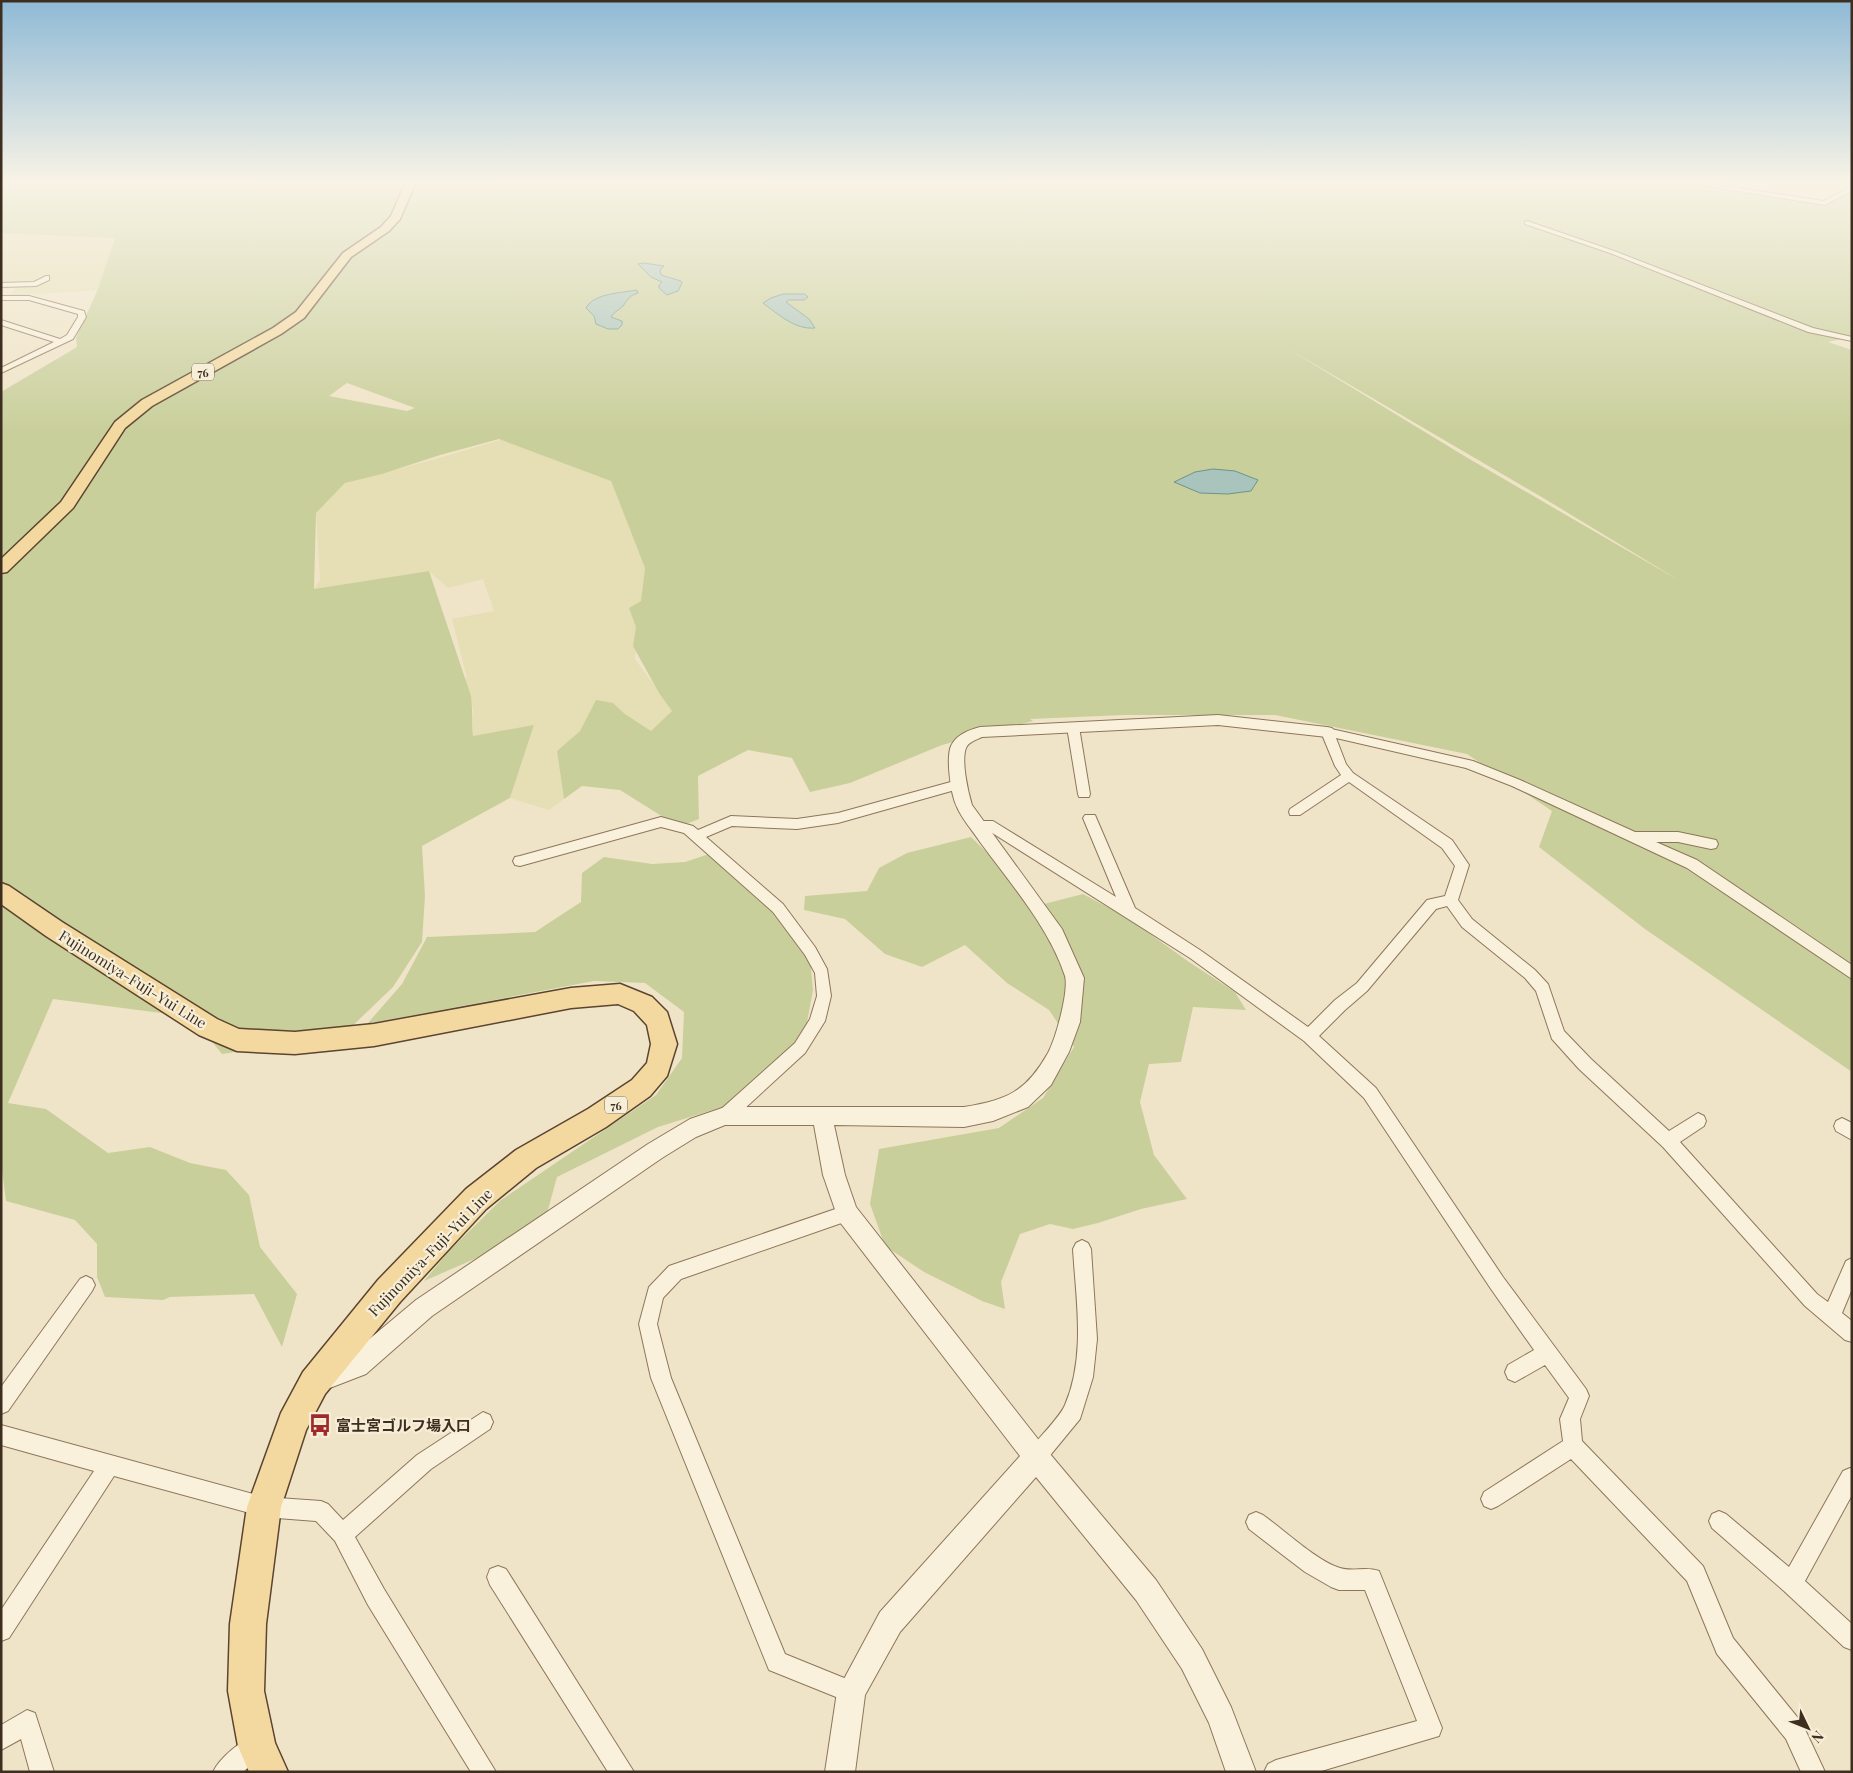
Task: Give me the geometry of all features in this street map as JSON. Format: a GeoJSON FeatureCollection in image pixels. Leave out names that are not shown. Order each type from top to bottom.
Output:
{"type":"FeatureCollection","features":[{"type":"Feature","properties":{"kind":"main road","name":"76"},"geometry":{"type":"LineString","coordinates":[[1,568],[67,504],[120,425],[132,414],[147,403],[277,331],[300,315],[336,267]]}},
{"type":"Feature","properties":{"kind":"main road","name":"Fujinomiya-Fuji-Yui Line"},"geometry":{"type":"LineString","coordinates":[[1,892],[54,929],[208,1027],[237,1040],[295,1043],[374,1035],[571,998],[620,994],[643,1004],[658,1020],[664,1044],[658,1068],[642,1088],[597,1118],[526,1159],[476,1200],[389,1292],[314,1383],[292,1424],[264,1507],[248,1624],[246,1691],[257,1746],[269,1772]]}},
{"type":"Feature","properties":{"kind":"street"},"geometry":{"type":"LineString","coordinates":[[1650,267],[1811,330],[1852,339]]}},
{"type":"Feature","properties":{"kind":"street"},"geometry":{"type":"LineString","coordinates":[[1,285],[36,284],[46,278]]}},
{"type":"Feature","properties":{"kind":"street"},"geometry":{"type":"LineString","coordinates":[[1,298],[29,298],[81,313],[82,317],[70,338],[1,371]]}},
{"type":"Feature","properties":{"kind":"street"},"geometry":{"type":"LineString","coordinates":[[2,322],[62,342]]}},
{"type":"Feature","properties":{"kind":"street"},"geometry":{"type":"LineString","coordinates":[[1,358],[16,363]]}},
{"type":"Feature","properties":{"kind":"street"},"geometry":{"type":"LineString","coordinates":[[314,1383],[357,1365],[424,1308],[689,1129],[725,1116],[964,1117],[994,1112],[1021,1100],[1044,1079],[1059,1052],[1070,1022],[1075,978],[1056,934],[975,824],[964,806],[958,785],[958,746],[966,738],[980,732],[1218,720],[1327,732],[1469,764],[1516,783],[1692,864],[1852,973]]}},
{"type":"Feature","properties":{"kind":"street"},"geometry":{"type":"LineString","coordinates":[[1073,727],[1084,794]]}},
{"type":"Feature","properties":{"kind":"street"},"geometry":{"type":"LineString","coordinates":[[1327,732],[1341,766],[1349,776],[1447,844],[1462,865],[1451,900],[1455,908],[1467,923],[1530,974],[1543,988],[1557,1034],[1585,1064],[1668,1141],[1812,1300],[1852,1333]]}},
{"type":"Feature","properties":{"kind":"street"},"geometry":{"type":"LineString","coordinates":[[1296,812],[1349,776]]}},
{"type":"Feature","properties":{"kind":"street"},"geometry":{"type":"LineString","coordinates":[[697,836],[731,821],[797,824],[838,818],[958,785]]}},
{"type":"Feature","properties":{"kind":"street"},"geometry":{"type":"LineString","coordinates":[[1090,818],[1130,912]]}},
{"type":"Feature","properties":{"kind":"street"},"geometry":{"type":"LineString","coordinates":[[520,862],[661,822],[688,829],[778,908],[810,951],[822,973],[824,996],[817,1021],[800,1048],[725,1116]]}},
{"type":"Feature","properties":{"kind":"street"},"geometry":{"type":"LineString","coordinates":[[975,824],[988,824],[1195,954],[1309,1036],[1370,1093],[1497,1283],[1579,1396],[1570,1419],[1573,1446],[1695,1574],[1725,1646],[1794,1730],[1813,1772]]}},
{"type":"Feature","properties":{"kind":"street"},"geometry":{"type":"LineString","coordinates":[[1631,837],[1678,837],[1711,844]]}},
{"type":"Feature","properties":{"kind":"street"},"geometry":{"type":"LineString","coordinates":[[1309,1036],[1340,1005],[1362,987],[1432,904],[1451,900]]}},
{"type":"Feature","properties":{"kind":"street"},"geometry":{"type":"LineString","coordinates":[[822,1115],[834,1174],[847,1213],[1036,1457],[1146,1590],[1192,1658],[1221,1717],[1241,1772]]}},
{"type":"Feature","properties":{"kind":"street"},"geometry":{"type":"LineString","coordinates":[[1668,1141],[1698,1121]]}},
{"type":"Feature","properties":{"kind":"street"},"geometry":{"type":"LineString","coordinates":[[847,1213],[676,1272],[655,1293],[648,1324],[660,1378],[777,1662],[851,1692]]}},
{"type":"Feature","properties":{"kind":"street"},"geometry":{"type":"LineString","coordinates":[[840,1772],[851,1692],[890,1622],[1036,1457],[1073,1412],[1083,1377],[1088,1339],[1082,1249]]}},
{"type":"Feature","properties":{"kind":"street"},"geometry":{"type":"LineString","coordinates":[[1830,1316],[1852,1267]]}},
{"type":"Feature","properties":{"kind":"street"},"geometry":{"type":"LineString","coordinates":[[1,1404],[86,1285]]}},
{"type":"Feature","properties":{"kind":"street"},"geometry":{"type":"LineString","coordinates":[[1515,1372],[1548,1353]]}},
{"type":"Feature","properties":{"kind":"street"},"geometry":{"type":"LineString","coordinates":[[342,1534],[424,1462],[483,1422]]}},
{"type":"Feature","properties":{"kind":"street"},"geometry":{"type":"LineString","coordinates":[[1,1435],[264,1507],[321,1511],[342,1534],[376,1597],[484,1772]]}},
{"type":"Feature","properties":{"kind":"street"},"geometry":{"type":"LineString","coordinates":[[1491,1499],[1573,1446]]}},
{"type":"Feature","properties":{"kind":"street"},"geometry":{"type":"LineString","coordinates":[[1,1630],[110,1465]]}},
{"type":"Feature","properties":{"kind":"street"},"geometry":{"type":"LineString","coordinates":[[1792,1583],[1850,1478],[1852,1479]]}},
{"type":"Feature","properties":{"kind":"street"},"geometry":{"type":"LineString","coordinates":[[1720,1521],[1792,1583],[1852,1639]]}},
{"type":"Feature","properties":{"kind":"street"},"geometry":{"type":"LineString","coordinates":[[1256,1522],[1312,1565],[1339,1579],[1371,1579],[1431,1728],[1276,1772]]}},
{"type":"Feature","properties":{"kind":"street"},"geometry":{"type":"LineString","coordinates":[[498,1577],[622,1772]]}},
{"type":"Feature","properties":{"kind":"street"},"geometry":{"type":"LineString","coordinates":[[1,1739],[27,1721],[42,1772]]}},
{"type":"Feature","properties":{"kind":"street"},"geometry":{"type":"LineString","coordinates":[[225,1772],[257,1746]]}},
{"type":"Feature","properties":{"kind":"shaded area"},"geometry":{"type":"Polygon","coordinates":[[[1,267],[105,267],[98,290],[10,296],[20,283],[1,283],[1,267]]]}},
{"type":"Feature","properties":{"kind":"shaded area"},"geometry":{"type":"Polygon","coordinates":[[[581,416],[611,481],[645,568],[635,659],[673,711],[651,731],[625,714],[613,703],[587,718],[580,731],[557,751],[564,799],[549,810],[510,798],[534,726],[473,736],[471,696],[464,679],[467,678],[452,619],[494,611],[483,579],[448,588],[429,571],[314,589],[320,580],[316,513],[345,483],[436,459],[581,416]]]}},
{"type":"Feature","properties":{"kind":"green space"},"geometry":{"type":"Polygon","coordinates":[[[105,267],[1852,267],[1852,337],[1828,342],[1852,350],[1852,1072],[1645,929],[1539,847],[1552,811],[1467,754],[1275,715],[1124,715],[1030,719],[1033,721],[942,745],[850,783],[810,792],[792,758],[748,750],[698,776],[699,819],[679,827],[620,790],[582,786],[564,799],[557,751],[580,731],[596,700],[613,703],[625,714],[651,731],[672,711],[659,693],[633,646],[636,627],[629,608],[641,601],[645,568],[611,481],[499,439],[440,455],[382,474],[345,483],[316,513],[314,589],[429,571],[471,696],[473,736],[534,725],[510,798],[422,846],[425,896],[422,942],[393,987],[343,1035],[222,1054],[192,1017],[53,999],[8,1103],[46,1109],[108,1153],[150,1147],[190,1163],[226,1170],[249,1195],[260,1247],[297,1294],[282,1347],[254,1294],[170,1297],[163,1300],[105,1297],[97,1277],[97,1244],[75,1220],[6,1201],[1,1162],[1,392],[77,347],[76,338],[98,289],[105,267]],[[1287,348],[1466,457],[1680,581],[1545,499],[1287,348]],[[347,383],[329,396],[407,411],[415,408],[347,383]]]}},
{"type":"Feature","properties":{"kind":"green space"},"geometry":{"type":"Polygon","coordinates":[[[971,837],[1040,905],[1083,894],[1128,918],[1235,992],[1246,1010],[1193,1007],[1181,1062],[1149,1064],[1140,1102],[1154,1155],[1187,1199],[1141,1209],[1073,1229],[1050,1224],[1020,1234],[1001,1282],[1005,1309],[982,1301],[924,1272],[885,1246],[870,1204],[879,1149],[999,1128],[1043,1098],[1074,1047],[1049,1010],[1007,983],[965,945],[922,967],[885,954],[845,919],[804,910],[805,896],[867,891],[879,868],[907,853],[971,837]]]}},
{"type":"Feature","properties":{"kind":"green space"},"geometry":{"type":"Polygon","coordinates":[[[712,853],[750,887],[810,958],[813,990],[806,1028],[777,1064],[732,1104],[658,1127],[557,1177],[546,1217],[486,1254],[424,1281],[449,1251],[501,1200],[656,1095],[682,1058],[684,1012],[645,983],[594,981],[367,1024],[402,984],[427,937],[535,932],[581,902],[582,873],[604,857],[652,864],[685,862],[712,853]]]}},
{"type":"Feature","properties":{"kind":"water"},"geometry":{"type":"Polygon","coordinates":[[[641,267],[663,267],[660,270],[661,275],[681,281],[682,283],[678,291],[667,295],[659,288],[662,282],[651,277],[641,267]]]}},
{"type":"Feature","properties":{"kind":"water"},"geometry":{"type":"Polygon","coordinates":[[[637,290],[638,293],[629,298],[611,317],[622,321],[622,325],[618,329],[608,329],[596,324],[594,316],[586,308],[595,299],[637,290]]]}},
{"type":"Feature","properties":{"kind":"water"},"geometry":{"type":"Polygon","coordinates":[[[783,294],[805,294],[808,297],[804,300],[789,300],[786,302],[809,319],[815,328],[794,324],[763,303],[783,294]]]}},
{"type":"Feature","properties":{"kind":"water"},"geometry":{"type":"Polygon","coordinates":[[[1213,469],[1235,471],[1258,480],[1251,491],[1228,494],[1200,493],[1174,482],[1195,472],[1213,469]]]}},
{"type":"Feature","properties":{"kind":"place","name":"富士宮ゴルフ場入口"},"geometry":{"type":"Point","coordinates":[320,1425]}}]}
